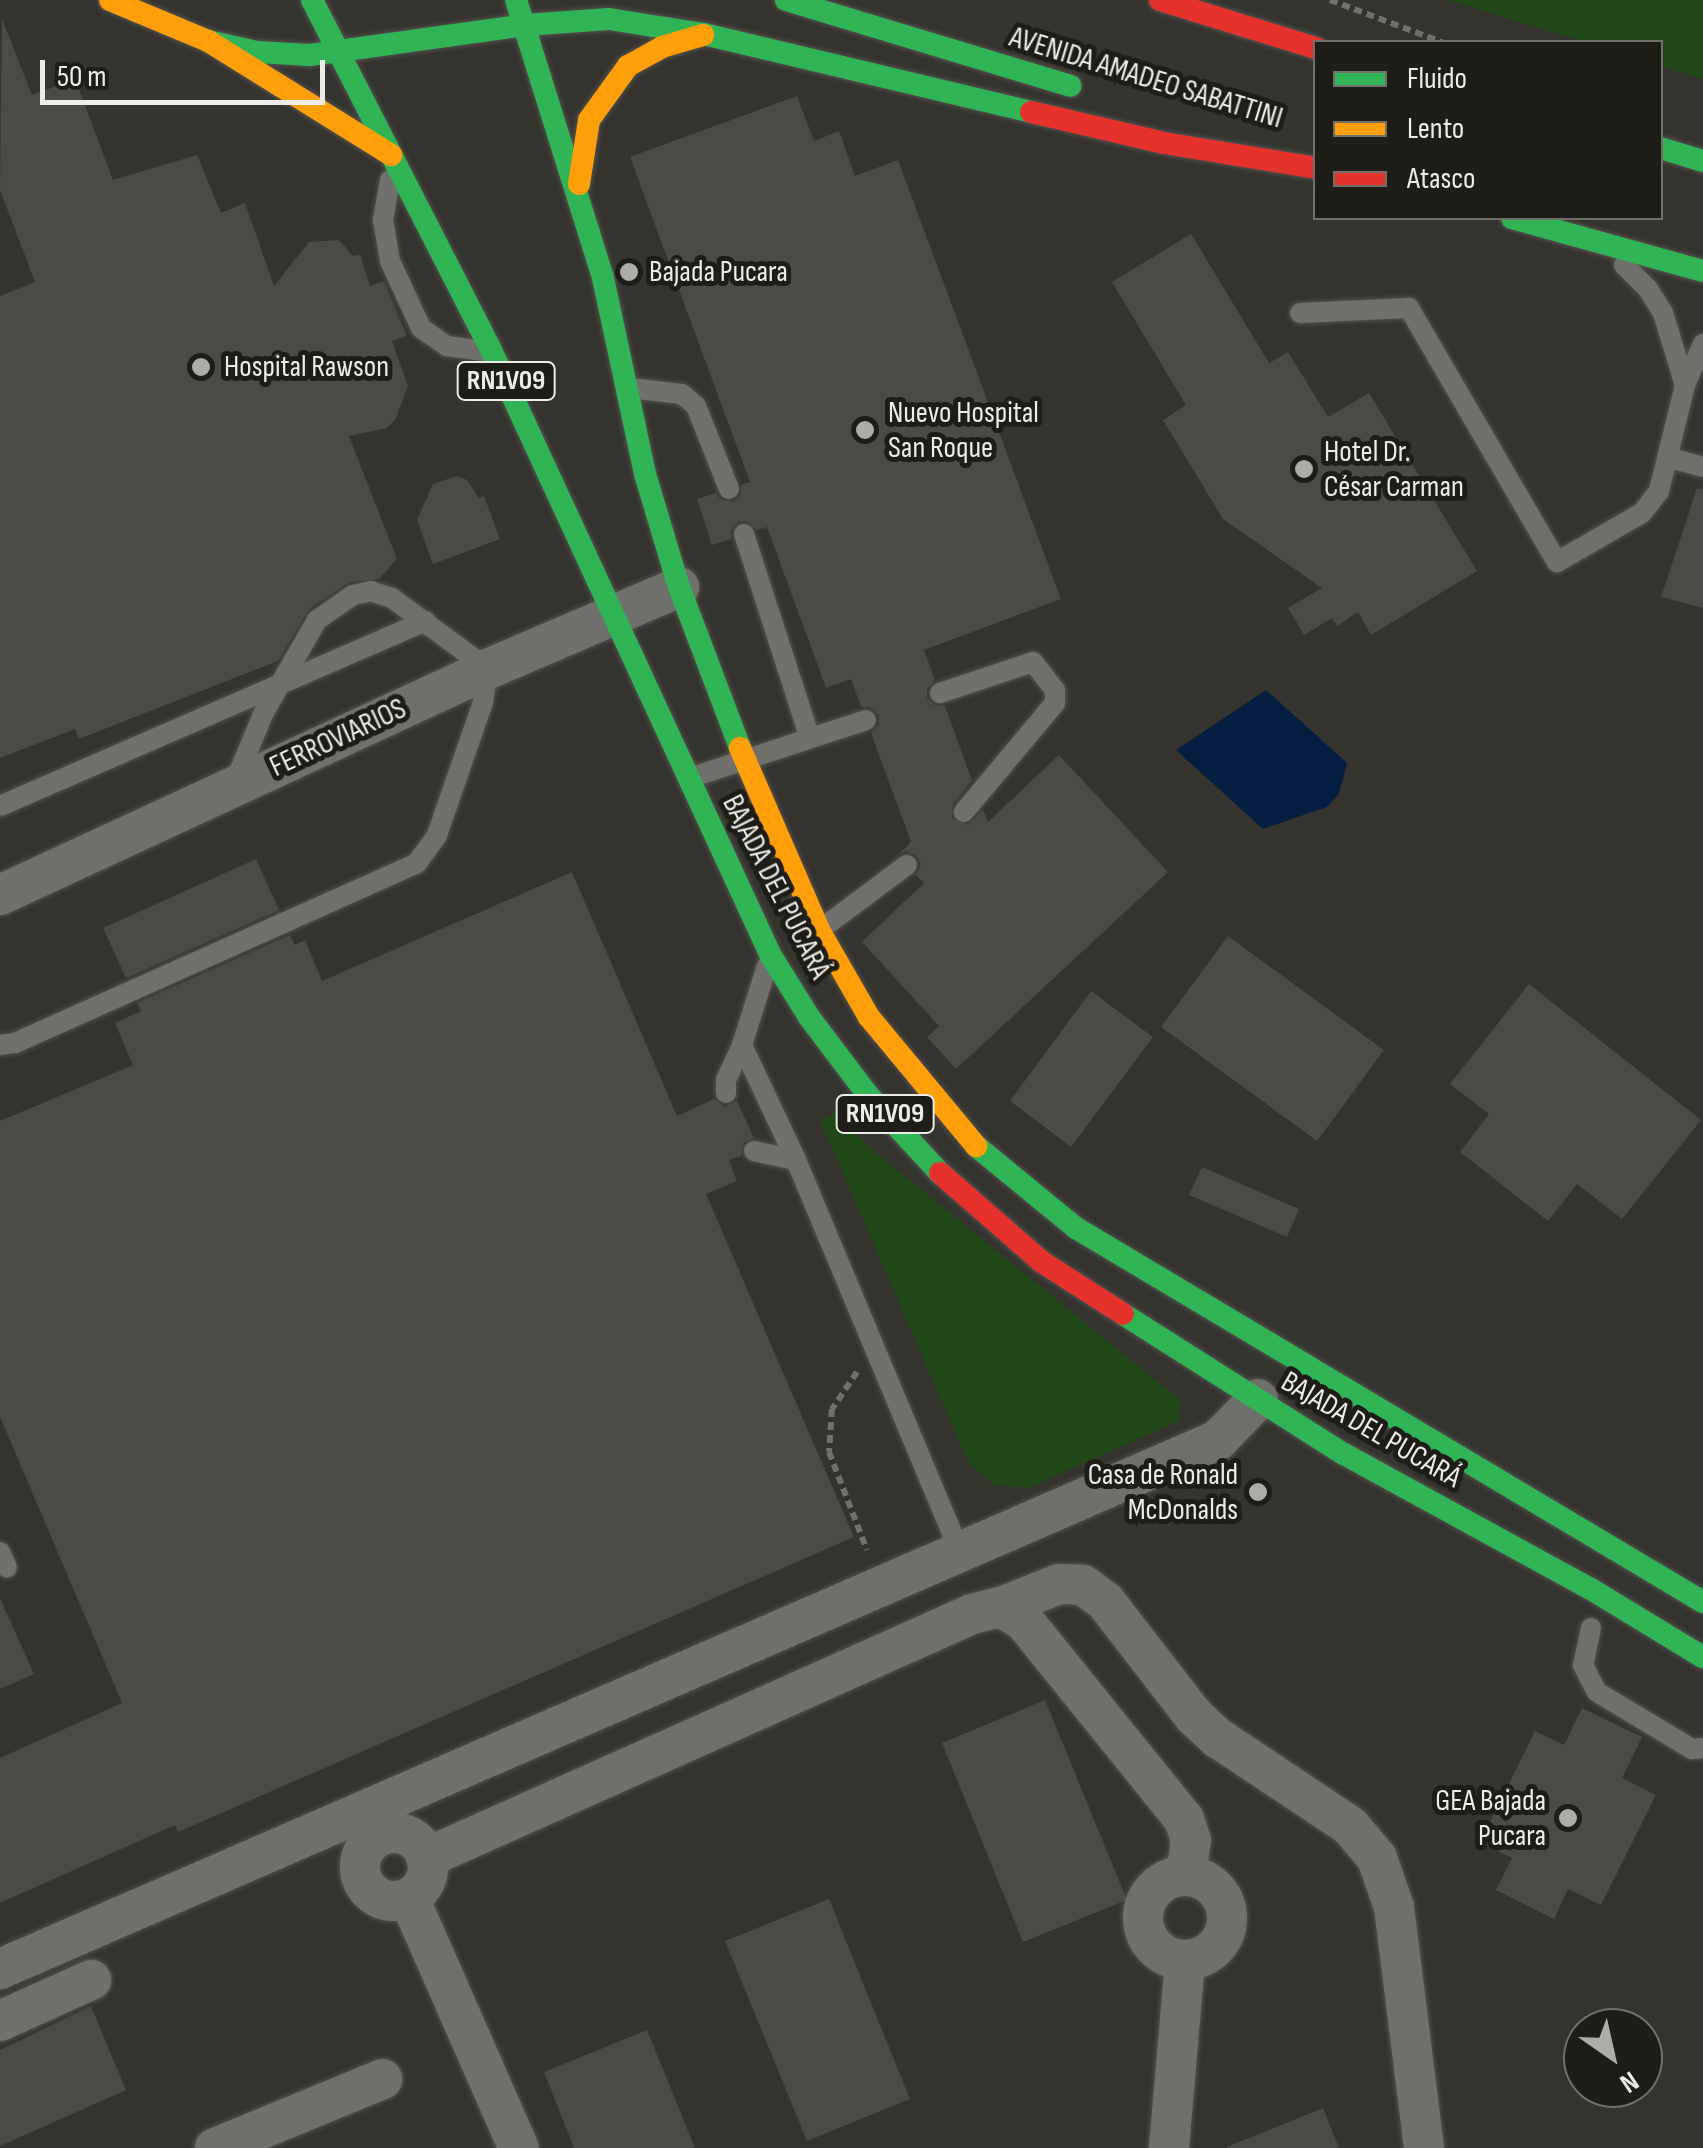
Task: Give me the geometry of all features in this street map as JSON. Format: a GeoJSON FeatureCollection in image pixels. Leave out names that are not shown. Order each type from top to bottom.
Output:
{"type":"FeatureCollection","features":[{"type":"Feature","properties":{"kind":"main road"},"geometry":{"type":"LineString","coordinates":[[110,0],[208,41],[392,156]]}},
{"type":"Feature","properties":{"kind":"main road","name":"BAJADA DEL PUCARÁ"},"geometry":{"type":"LineString","coordinates":[[312,0],[492,352],[770,954],[838,1059],[956,1192],[1042,1262],[1344,1454],[1591,1589],[1703,1657]]}},
{"type":"Feature","properties":{"kind":"main road","name":"BAJADA DEL PUCARÁ"},"geometry":{"type":"LineString","coordinates":[[516,0],[579,192],[645,474],[678,587],[742,758],[819,930],[869,1018],[980,1151],[1076,1228],[1703,1602]]}},
{"type":"Feature","properties":{"kind":"main road","name":"AVENIDA AMADEO SABATTINI"},"geometry":{"type":"LineString","coordinates":[[786,0],[1094,93]]}},
{"type":"Feature","properties":{"kind":"main road"},"geometry":{"type":"LineString","coordinates":[[1160,0],[1317,40]]}},
{"type":"Feature","properties":{"kind":"main road"},"geometry":{"type":"LineString","coordinates":[[1263,7],[1321,40]]}},
{"type":"Feature","properties":{"kind":"main road"},"geometry":{"type":"LineString","coordinates":[[208,41],[290,56],[525,25],[609,19],[704,34],[1164,143],[1313,165]]}},
{"type":"Feature","properties":{"kind":"main road"},"geometry":{"type":"LineString","coordinates":[[579,192],[589,120],[606,93],[628,66],[662,47],[704,34]]}},
{"type":"Feature","properties":{"kind":"main road","name":"AVENIDA AMADEO SABATTINI"},"geometry":{"type":"LineString","coordinates":[[1186,122],[1313,164]]}},
{"type":"Feature","properties":{"kind":"main road"},"geometry":{"type":"LineString","coordinates":[[1663,149],[1703,160]]}},
{"type":"Feature","properties":{"kind":"main road"},"geometry":{"type":"LineString","coordinates":[[1519,220],[1703,271]]}},
{"type":"Feature","properties":{"kind":"main road"},"geometry":{"type":"LineString","coordinates":[[1307,1368],[1451,1422]]}},
{"type":"Feature","properties":{"kind":"main road"},"geometry":{"type":"LineString","coordinates":[[1344,1454],[1490,1561]]}},
{"type":"Feature","properties":{"kind":"street","name":"FERROVIARIOS"},"geometry":{"type":"LineString","coordinates":[[0,895],[612,612],[678,587]]}},
{"type":"Feature","properties":{"kind":"street"},"geometry":{"type":"LineString","coordinates":[[0,1968],[1218,1440],[1258,1399]]}},
{"type":"Feature","properties":{"kind":"street"},"geometry":{"type":"LineString","coordinates":[[426,1858],[972,1614],[1059,1584],[1083,1585],[1105,1602],[1206,1727],[1350,1826],[1377,1858],[1394,1907],[1424,2148]]}},
{"type":"Feature","properties":{"kind":"street"},"geometry":{"type":"LineString","coordinates":[[1001,1607],[1024,1621],[1184,1820],[1191,1840],[1186,1876]]}},
{"type":"Feature","properties":{"kind":"street"},"geometry":{"type":"LineString","coordinates":[[393,1833],[414,1840],[426,1858],[425,1881],[409,1898],[387,1901],[377,1897],[362,1881],[360,1859],[373,1840],[393,1833]]}},
{"type":"Feature","properties":{"kind":"street"},"geometry":{"type":"LineString","coordinates":[[1186,1876],[1213,1886],[1227,1911],[1222,1939],[1200,1958],[1186,1961],[1160,1953],[1144,1932],[1142,1918],[1151,1893],[1161,1884],[1186,1876]]}},
{"type":"Feature","properties":{"kind":"street"},"geometry":{"type":"LineString","coordinates":[[409,1898],[519,2148]]}},
{"type":"Feature","properties":{"kind":"street"},"geometry":{"type":"LineString","coordinates":[[1169,2148],[1186,1961]]}},
{"type":"Feature","properties":{"kind":"street"},"geometry":{"type":"LineString","coordinates":[[0,2021],[91,1980]]}},
{"type":"Feature","properties":{"kind":"street"},"geometry":{"type":"LineString","coordinates":[[215,2148],[382,2079]]}},
{"type":"Feature","properties":{"kind":"lane"},"geometry":{"type":"LineString","coordinates":[[392,156],[383,220],[390,261],[406,300],[421,328],[434,340],[446,346],[492,352]]}},
{"type":"Feature","properties":{"kind":"lane"},"geometry":{"type":"LineString","coordinates":[[1600,242],[1686,245]]}},
{"type":"Feature","properties":{"kind":"lane"},"geometry":{"type":"LineString","coordinates":[[1600,242],[1656,301],[1675,342],[1685,385]]}},
{"type":"Feature","properties":{"kind":"lane"},"geometry":{"type":"LineString","coordinates":[[1300,312],[1408,308],[1557,562],[1642,513],[1659,490],[1685,385],[1703,344]]}},
{"type":"Feature","properties":{"kind":"lane"},"geometry":{"type":"LineString","coordinates":[[627,388],[682,394],[696,406],[729,488]]}},
{"type":"Feature","properties":{"kind":"lane"},"geometry":{"type":"LineString","coordinates":[[1670,458],[1703,467]]}},
{"type":"Feature","properties":{"kind":"lane"},"geometry":{"type":"LineString","coordinates":[[744,534],[809,735]]}},
{"type":"Feature","properties":{"kind":"lane"},"geometry":{"type":"LineString","coordinates":[[0,1046],[416,862],[438,836],[483,702],[488,669],[392,598],[370,591],[354,594],[318,620],[280,683],[232,788]]}},
{"type":"Feature","properties":{"kind":"lane"},"geometry":{"type":"LineString","coordinates":[[0,806],[426,621]]}},
{"type":"Feature","properties":{"kind":"lane"},"geometry":{"type":"LineString","coordinates":[[940,693],[1032,662],[1054,690],[1055,703],[964,812]]}},
{"type":"Feature","properties":{"kind":"lane"},"geometry":{"type":"LineString","coordinates":[[688,779],[809,735],[866,720]]}},
{"type":"Feature","properties":{"kind":"lane"},"geometry":{"type":"LineString","coordinates":[[819,930],[908,865]]}},
{"type":"Feature","properties":{"kind":"lane"},"geometry":{"type":"LineString","coordinates":[[726,1093],[726,1080],[742,1045],[770,954]]}},
{"type":"Feature","properties":{"kind":"lane"},"geometry":{"type":"LineString","coordinates":[[742,1045],[796,1160],[960,1552]]}},
{"type":"Feature","properties":{"kind":"lane"},"geometry":{"type":"LineString","coordinates":[[754,1151],[796,1160]]}},
{"type":"Feature","properties":{"kind":"lane"},"geometry":{"type":"LineString","coordinates":[[1591,1628],[1583,1665],[1597,1692],[1692,1749],[1703,1748]]}},
{"type":"Feature","properties":{"kind":"path"},"geometry":{"type":"LineString","coordinates":[[1330,0],[1437,40]]}},
{"type":"Feature","properties":{"kind":"path"},"geometry":{"type":"LineString","coordinates":[[874,1346],[832,1409],[829,1452],[880,1586]]}},
{"type":"Feature","properties":{"kind":"green space"},"geometry":{"type":"Polygon","coordinates":[[[1448,0],[1703,0],[1703,79],[1663,67],[1663,40],[1578,40],[1448,0]]]}},
{"type":"Feature","properties":{"kind":"green space"},"geometry":{"type":"Polygon","coordinates":[[[837,1112],[870,1148],[1180,1400],[1179,1421],[1028,1488],[994,1485],[969,1464],[820,1120],[837,1112]]]}},
{"type":"Feature","properties":{"kind":"water"},"geometry":{"type":"Polygon","coordinates":[[[1266,690],[1347,763],[1339,794],[1327,807],[1263,829],[1176,750],[1266,690]]]}},
{"type":"Feature","properties":{"kind":"building","name":"Hospital Rawson"},"geometry":{"type":"Polygon","coordinates":[[[2,19],[32,95],[75,79],[113,180],[197,155],[221,213],[245,203],[274,286],[309,242],[339,240],[353,256],[360,255],[370,286],[384,281],[407,336],[392,341],[408,386],[396,418],[387,428],[349,436],[397,559],[379,579],[349,582],[309,609],[278,661],[79,739],[75,729],[0,758],[0,296],[35,282],[0,190],[2,19]]]}},
{"type":"Feature","properties":{"kind":"building","name":"Nuevo Hospital San Roque"},"geometry":{"type":"Polygon","coordinates":[[[797,96],[814,141],[839,131],[855,176],[898,160],[1061,599],[924,650],[935,680],[927,689],[927,698],[936,706],[945,706],[972,780],[953,804],[952,818],[968,825],[983,810],[988,822],[1059,755],[1168,872],[956,1069],[927,1037],[939,1026],[862,942],[924,883],[916,875],[921,864],[917,856],[906,851],[898,855],[911,842],[871,733],[879,724],[879,715],[870,707],[861,707],[851,679],[826,688],[767,527],[757,530],[748,521],[739,521],[731,530],[731,539],[712,545],[697,499],[716,493],[721,500],[733,502],[740,497],[742,484],[750,482],[630,157],[797,96]]]}},
{"type":"Feature","properties":{"kind":"building","name":"Hotel Dr. César Carman"},"geometry":{"type":"Polygon","coordinates":[[[1191,234],[1269,363],[1288,352],[1328,417],[1369,393],[1477,571],[1371,635],[1358,612],[1337,626],[1332,618],[1304,635],[1288,608],[1322,588],[1223,519],[1163,420],[1186,405],[1112,282],[1191,234]]]}},
{"type":"Feature","properties":{"kind":"building"},"geometry":{"type":"Polygon","coordinates":[[[457,476],[467,480],[479,498],[484,496],[500,539],[433,564],[417,520],[433,484],[457,476]]]}},
{"type":"Feature","properties":{"kind":"building"},"geometry":{"type":"Polygon","coordinates":[[[1697,488],[1703,489],[1703,608],[1661,597],[1697,488]]]}},
{"type":"Feature","properties":{"kind":"building"},"geometry":{"type":"Polygon","coordinates":[[[256,859],[279,910],[126,978],[103,928],[256,859]]]}},
{"type":"Feature","properties":{"kind":"building"},"geometry":{"type":"Polygon","coordinates":[[[572,872],[677,1116],[714,1099],[725,1107],[737,1101],[754,1138],[743,1143],[741,1156],[729,1160],[737,1181],[706,1194],[854,1537],[178,1832],[175,1825],[0,1903],[0,1758],[122,1703],[0,1417],[0,1121],[133,1065],[115,1023],[141,1011],[137,1003],[290,935],[295,945],[305,940],[322,981],[572,872]]]}},
{"type":"Feature","properties":{"kind":"building"},"geometry":{"type":"Polygon","coordinates":[[[1228,936],[1384,1050],[1317,1141],[1161,1027],[1228,936]]]}},
{"type":"Feature","properties":{"kind":"building"},"geometry":{"type":"Polygon","coordinates":[[[1529,984],[1701,1120],[1622,1219],[1577,1184],[1548,1221],[1460,1152],[1489,1114],[1450,1084],[1529,984]]]}},
{"type":"Feature","properties":{"kind":"building"},"geometry":{"type":"Polygon","coordinates":[[[1091,991],[1153,1037],[1071,1147],[1010,1101],[1091,991]]]}},
{"type":"Feature","properties":{"kind":"building"},"geometry":{"type":"Polygon","coordinates":[[[1202,1167],[1299,1209],[1287,1237],[1189,1195],[1202,1167]]]}},
{"type":"Feature","properties":{"kind":"building"},"geometry":{"type":"Polygon","coordinates":[[[0,1598],[34,1674],[0,1689],[0,1598]]]}},
{"type":"Feature","properties":{"kind":"building"},"geometry":{"type":"Polygon","coordinates":[[[1045,1700],[1127,1900],[1023,1942],[942,1743],[1045,1700]]]}},
{"type":"Feature","properties":{"kind":"building","name":"GEA Bajada Pucara"},"geometry":{"type":"Polygon","coordinates":[[[1582,1708],[1642,1737],[1622,1778],[1656,1795],[1601,1905],[1568,1889],[1554,1919],[1496,1890],[1512,1858],[1480,1842],[1535,1731],[1564,1745],[1582,1708]]]}},
{"type":"Feature","properties":{"kind":"building"},"geometry":{"type":"Polygon","coordinates":[[[829,1899],[910,2099],[807,2141],[725,1941],[829,1899]]]}},
{"type":"Feature","properties":{"kind":"building"},"geometry":{"type":"Polygon","coordinates":[[[91,2006],[126,2090],[0,2146],[0,2050],[91,2006]]]}},
{"type":"Feature","properties":{"kind":"building"},"geometry":{"type":"Polygon","coordinates":[[[647,2030],[695,2148],[574,2148],[544,2072],[647,2030]]]}},
{"type":"Feature","properties":{"kind":"building"},"geometry":{"type":"Polygon","coordinates":[[[1323,2108],[1339,2148],[1227,2148],[1227,2147],[1323,2108]]]}},
{"type":"Feature","properties":{"kind":"traffic: fast"},"geometry":{"type":"LineString","coordinates":[[312,0],[492,352],[770,954],[809,1017],[868,1095],[940,1173]]}},
{"type":"Feature","properties":{"kind":"traffic: fast"},"geometry":{"type":"LineString","coordinates":[[516,0],[603,278],[645,474],[679,587],[740,748]]}},
{"type":"Feature","properties":{"kind":"traffic: fast"},"geometry":{"type":"LineString","coordinates":[[786,0],[1070,86]]}},
{"type":"Feature","properties":{"kind":"traffic: fast"},"geometry":{"type":"LineString","coordinates":[[208,41],[257,52],[310,55],[525,25],[609,19],[704,34],[1031,112]]}},
{"type":"Feature","properties":{"kind":"traffic: fast"},"geometry":{"type":"LineString","coordinates":[[1663,149],[1703,161]]}},
{"type":"Feature","properties":{"kind":"traffic: fast"},"geometry":{"type":"LineString","coordinates":[[1519,220],[1703,271]]}},
{"type":"Feature","properties":{"kind":"traffic: fast"},"geometry":{"type":"LineString","coordinates":[[976,1146],[1076,1228],[1703,1602]]}},
{"type":"Feature","properties":{"kind":"traffic: fast"},"geometry":{"type":"LineString","coordinates":[[1123,1314],[1344,1454],[1591,1589],[1703,1657]]}},
{"type":"Feature","properties":{"kind":"traffic: slow"},"geometry":{"type":"LineString","coordinates":[[110,0],[208,41],[391,155]]}},
{"type":"Feature","properties":{"kind":"traffic: slow"},"geometry":{"type":"LineString","coordinates":[[579,184],[589,120],[628,66],[662,47],[703,35]]}},
{"type":"Feature","properties":{"kind":"traffic: slow"},"geometry":{"type":"LineString","coordinates":[[740,748],[819,930],[869,1017],[976,1146]]}},
{"type":"Feature","properties":{"kind":"traffic: jam"},"geometry":{"type":"LineString","coordinates":[[1160,0],[1313,47]]}},
{"type":"Feature","properties":{"kind":"traffic: jam"},"geometry":{"type":"LineString","coordinates":[[1031,112],[1164,143],[1313,168]]}},
{"type":"Feature","properties":{"kind":"traffic: jam"},"geometry":{"type":"LineString","coordinates":[[940,1173],[1042,1262],[1123,1314]]}},
{"type":"Feature","properties":{"kind":"place","name":"Bajada Pucara"},"geometry":{"type":"Point","coordinates":[629,272]}},
{"type":"Feature","properties":{"kind":"place","name":"Hospital Rawson"},"geometry":{"type":"Point","coordinates":[201,367]}},
{"type":"Feature","properties":{"kind":"place","name":"Nuevo Hospital San Roque"},"geometry":{"type":"Point","coordinates":[865,430]}},
{"type":"Feature","properties":{"kind":"place","name":"Hotel Dr. César Carman"},"geometry":{"type":"Point","coordinates":[1304,469]}},
{"type":"Feature","properties":{"kind":"place","name":"Casa de Ronald McDonalds"},"geometry":{"type":"Point","coordinates":[1258,1492]}},
{"type":"Feature","properties":{"kind":"place","name":"GEA Bajada Pucara"},"geometry":{"type":"Point","coordinates":[1568,1818]}}]}
